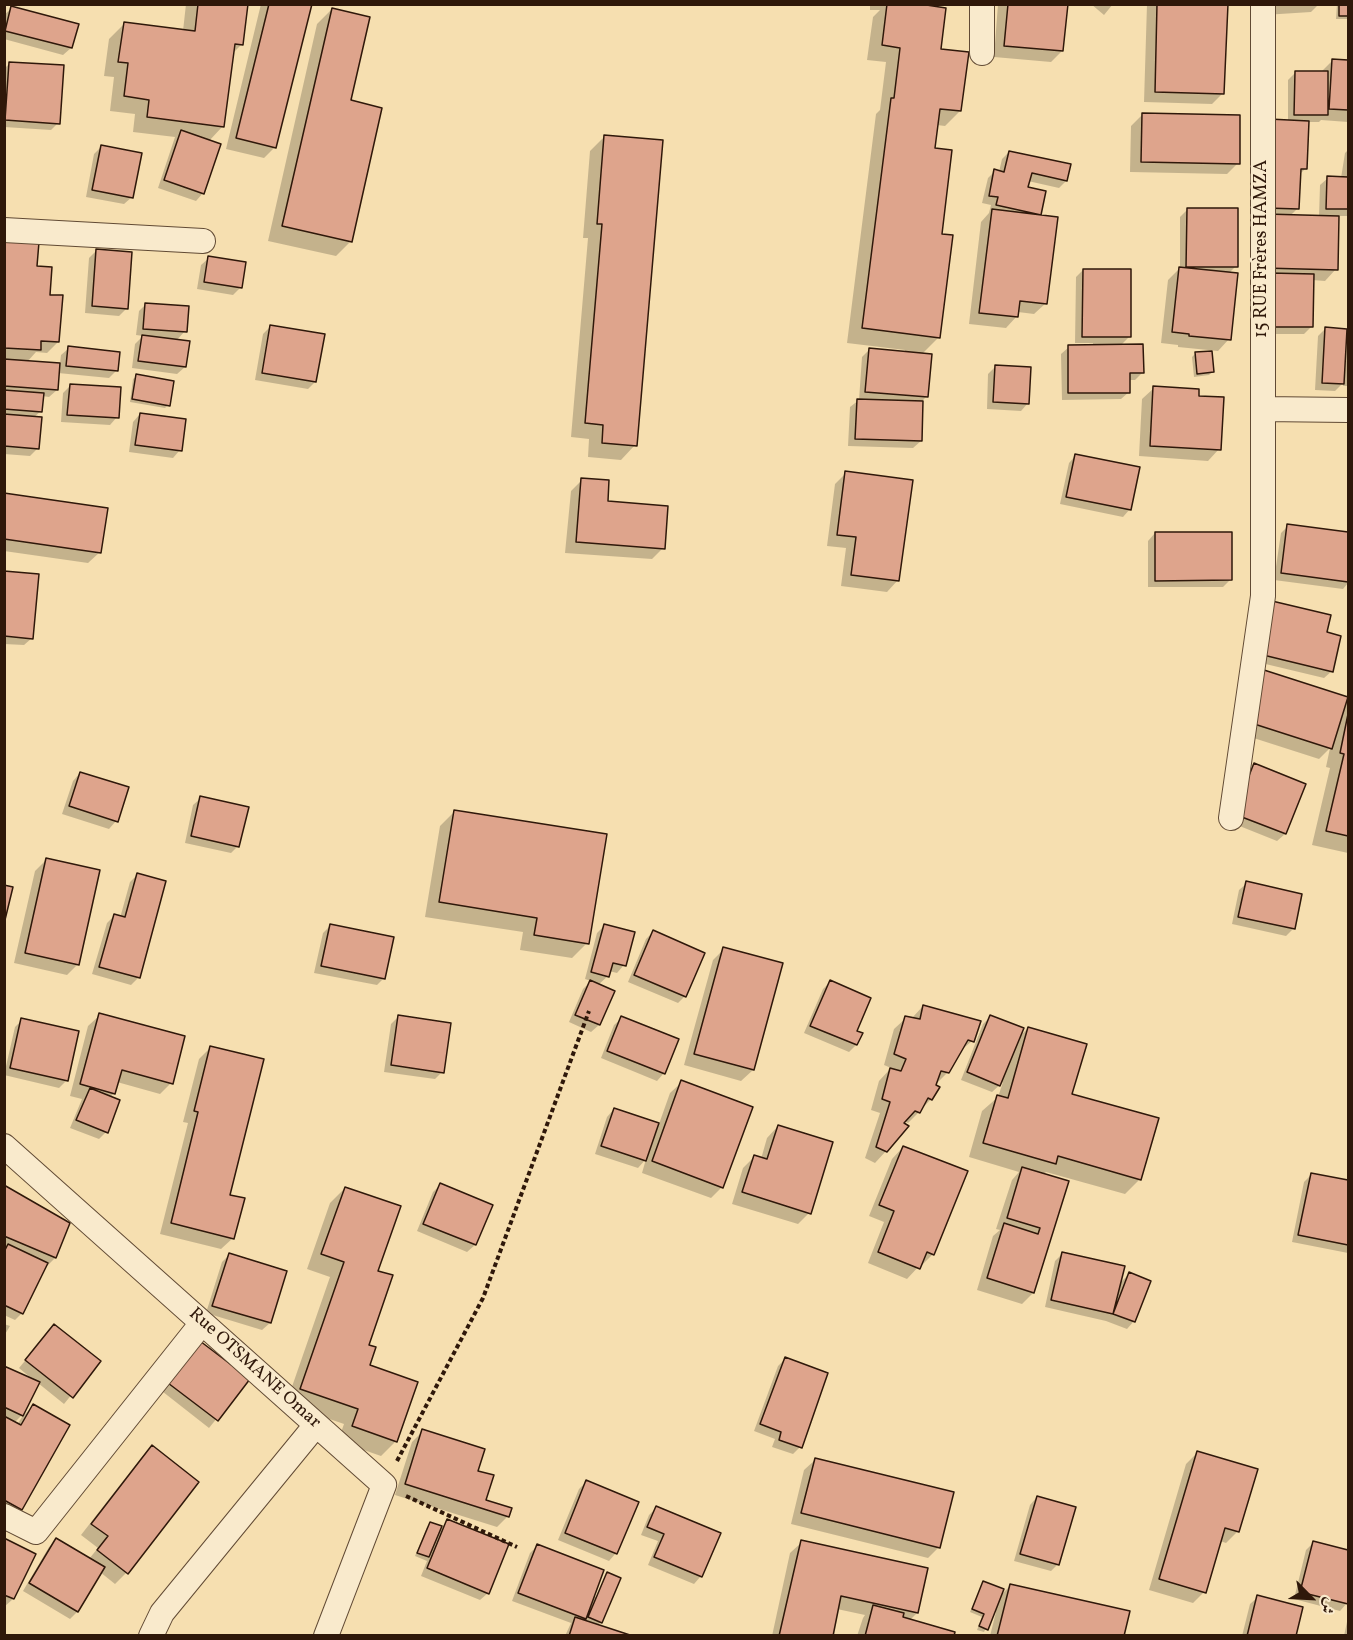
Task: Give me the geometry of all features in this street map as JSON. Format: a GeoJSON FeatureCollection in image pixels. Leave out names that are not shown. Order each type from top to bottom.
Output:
{"type":"FeatureCollection","features":[{"type":"Feature","properties":{"kind":"street"},"geometry":{"type":"LineString","coordinates":[[982,4],[982,53]]}},
{"type":"Feature","properties":{"kind":"street","name":"15 RUE Frères HAMZA"},"geometry":{"type":"LineString","coordinates":[[1231,818],[1263,596],[1263,4]]}},
{"type":"Feature","properties":{"kind":"street"},"geometry":{"type":"LineString","coordinates":[[4,230],[203,241]]}},
{"type":"Feature","properties":{"kind":"street"},"geometry":{"type":"LineString","coordinates":[[1263,409],[1348,410]]}},
{"type":"Feature","properties":{"kind":"street","name":"Rue OTSMANE Omar"},"geometry":{"type":"LineString","coordinates":[[4,1146],[384,1485]]}},
{"type":"Feature","properties":{"kind":"street"},"geometry":{"type":"LineString","coordinates":[[4,1516],[36,1532],[202,1323]]}},
{"type":"Feature","properties":{"kind":"street"},"geometry":{"type":"LineString","coordinates":[[151,1635],[162,1613],[316,1425]]}},
{"type":"Feature","properties":{"kind":"street"},"geometry":{"type":"LineString","coordinates":[[326,1635],[384,1485]]}},
{"type":"Feature","properties":{"kind":"path"},"geometry":{"type":"LineString","coordinates":[[517,1547],[384,1485],[483,1298],[589,1011]]}},
{"type":"Feature","properties":{"kind":"building"},"geometry":{"type":"Polygon","coordinates":[[[198,4],[248,4],[243,45],[235,44],[224,127],[147,117],[149,100],[124,96],[128,63],[118,62],[124,22],[195,31],[198,4]]]}},
{"type":"Feature","properties":{"kind":"building"},"geometry":{"type":"Polygon","coordinates":[[[269,4],[312,4],[276,148],[236,138],[269,4]]]}},
{"type":"Feature","properties":{"kind":"building"},"geometry":{"type":"Polygon","coordinates":[[[887,4],[920,4],[946,8],[941,49],[969,52],[961,111],[940,109],[935,148],[952,150],[942,234],[953,235],[940,338],[862,328],[891,98],[894,98],[900,48],[882,45],[887,4]]]}},
{"type":"Feature","properties":{"kind":"building"},"geometry":{"type":"Polygon","coordinates":[[[1008,4],[1068,4],[1063,51],[1004,46],[1008,4]]]}},
{"type":"Feature","properties":{"kind":"building"},"geometry":{"type":"Polygon","coordinates":[[[1157,4],[1228,4],[1224,94],[1155,92],[1157,4]]]}},
{"type":"Feature","properties":{"kind":"building"},"geometry":{"type":"Polygon","coordinates":[[[1339,4],[1348,4],[1348,16],[1339,16],[1339,4]]]}},
{"type":"Feature","properties":{"kind":"building"},"geometry":{"type":"Polygon","coordinates":[[[11,6],[79,24],[72,48],[5,31],[11,6]]]}},
{"type":"Feature","properties":{"kind":"building"},"geometry":{"type":"Polygon","coordinates":[[[332,8],[370,17],[351,100],[382,108],[352,242],[282,226],[332,8]]]}},
{"type":"Feature","properties":{"kind":"building"},"geometry":{"type":"Polygon","coordinates":[[[1332,59],[1348,60],[1348,110],[1329,109],[1332,59]]]}},
{"type":"Feature","properties":{"kind":"building"},"geometry":{"type":"Polygon","coordinates":[[[9,62],[64,65],[60,124],[5,120],[9,62]]]}},
{"type":"Feature","properties":{"kind":"building"},"geometry":{"type":"Polygon","coordinates":[[[1295,71],[1328,71],[1328,115],[1294,115],[1295,71]]]}},
{"type":"Feature","properties":{"kind":"building"},"geometry":{"type":"Polygon","coordinates":[[[1142,113],[1240,115],[1240,164],[1141,162],[1142,113]]]}},
{"type":"Feature","properties":{"kind":"building"},"geometry":{"type":"Polygon","coordinates":[[[1269,119],[1309,121],[1307,169],[1301,169],[1299,209],[1266,208],[1269,119]]]}},
{"type":"Feature","properties":{"kind":"building"},"geometry":{"type":"Polygon","coordinates":[[[181,130],[221,144],[204,194],[164,180],[181,130]]]}},
{"type":"Feature","properties":{"kind":"building"},"geometry":{"type":"Polygon","coordinates":[[[604,135],[663,140],[637,446],[602,443],[603,425],[585,423],[602,224],[597,224],[604,135]]]}},
{"type":"Feature","properties":{"kind":"building"},"geometry":{"type":"Polygon","coordinates":[[[101,145],[142,153],[133,198],[92,190],[101,145]]]}},
{"type":"Feature","properties":{"kind":"building"},"geometry":{"type":"Polygon","coordinates":[[[1009,151],[1071,164],[1067,181],[1032,173],[1028,187],[1046,191],[1041,215],[996,205],[998,197],[989,196],[994,169],[1004,172],[1009,151]]]}},
{"type":"Feature","properties":{"kind":"building"},"geometry":{"type":"Polygon","coordinates":[[[1327,176],[1348,177],[1348,209],[1326,209],[1327,176]]]}},
{"type":"Feature","properties":{"kind":"building"},"geometry":{"type":"Polygon","coordinates":[[[1187,208],[1238,208],[1238,267],[1186,267],[1187,208]]]}},
{"type":"Feature","properties":{"kind":"building"},"geometry":{"type":"Polygon","coordinates":[[[992,209],[1058,217],[1047,304],[1020,301],[1018,317],[979,313],[992,209]]]}},
{"type":"Feature","properties":{"kind":"building"},"geometry":{"type":"Polygon","coordinates":[[[1266,214],[1339,216],[1338,270],[1264,268],[1266,214]]]}},
{"type":"Feature","properties":{"kind":"building"},"geometry":{"type":"Polygon","coordinates":[[[4,240],[39,242],[37,266],[52,267],[50,295],[63,295],[59,342],[41,341],[41,350],[4,348],[4,240]]]}},
{"type":"Feature","properties":{"kind":"building"},"geometry":{"type":"Polygon","coordinates":[[[96,249],[132,252],[128,309],[92,306],[96,249]]]}},
{"type":"Feature","properties":{"kind":"building"},"geometry":{"type":"Polygon","coordinates":[[[208,256],[246,262],[242,288],[204,282],[208,256]]]}},
{"type":"Feature","properties":{"kind":"building"},"geometry":{"type":"Polygon","coordinates":[[[1179,267],[1238,273],[1231,340],[1172,332],[1179,267]]]}},
{"type":"Feature","properties":{"kind":"building"},"geometry":{"type":"Polygon","coordinates":[[[1083,269],[1131,269],[1131,337],[1082,337],[1083,269]]]}},
{"type":"Feature","properties":{"kind":"building"},"geometry":{"type":"Polygon","coordinates":[[[1270,273],[1314,274],[1313,327],[1270,327],[1270,273]]]}},
{"type":"Feature","properties":{"kind":"building"},"geometry":{"type":"Polygon","coordinates":[[[145,303],[189,306],[187,332],[143,329],[145,303]]]}},
{"type":"Feature","properties":{"kind":"building"},"geometry":{"type":"Polygon","coordinates":[[[270,325],[325,334],[316,382],[262,373],[270,325]]]}},
{"type":"Feature","properties":{"kind":"building"},"geometry":{"type":"Polygon","coordinates":[[[1325,327],[1347,329],[1344,384],[1322,383],[1325,327]]]}},
{"type":"Feature","properties":{"kind":"building"},"geometry":{"type":"Polygon","coordinates":[[[142,335],[190,341],[186,367],[138,361],[142,335]]]}},
{"type":"Feature","properties":{"kind":"building"},"geometry":{"type":"Polygon","coordinates":[[[1143,344],[1144,373],[1130,373],[1130,393],[1068,393],[1068,345],[1143,344]]]}},
{"type":"Feature","properties":{"kind":"building"},"geometry":{"type":"Polygon","coordinates":[[[68,346],[120,352],[118,371],[66,366],[68,346]]]}},
{"type":"Feature","properties":{"kind":"building"},"geometry":{"type":"Polygon","coordinates":[[[869,348],[932,354],[928,397],[865,392],[869,348]]]}},
{"type":"Feature","properties":{"kind":"building"},"geometry":{"type":"Polygon","coordinates":[[[1212,351],[1214,372],[1197,374],[1195,352],[1212,351]]]}},
{"type":"Feature","properties":{"kind":"building"},"geometry":{"type":"Polygon","coordinates":[[[4,359],[60,363],[58,390],[4,386],[4,359]]]}},
{"type":"Feature","properties":{"kind":"building"},"geometry":{"type":"Polygon","coordinates":[[[995,365],[1031,367],[1029,404],[993,402],[995,365]]]}},
{"type":"Feature","properties":{"kind":"building"},"geometry":{"type":"Polygon","coordinates":[[[136,374],[174,381],[170,406],[132,399],[136,374]]]}},
{"type":"Feature","properties":{"kind":"building"},"geometry":{"type":"Polygon","coordinates":[[[70,384],[121,387],[119,418],[67,415],[70,384]]]}},
{"type":"Feature","properties":{"kind":"building"},"geometry":{"type":"Polygon","coordinates":[[[1153,386],[1199,389],[1199,396],[1224,397],[1221,450],[1150,446],[1153,386]]]}},
{"type":"Feature","properties":{"kind":"building"},"geometry":{"type":"Polygon","coordinates":[[[4,390],[44,393],[42,412],[4,409],[4,390]]]}},
{"type":"Feature","properties":{"kind":"building"},"geometry":{"type":"Polygon","coordinates":[[[857,399],[923,401],[922,441],[855,439],[857,399]]]}},
{"type":"Feature","properties":{"kind":"building"},"geometry":{"type":"Polygon","coordinates":[[[140,413],[186,419],[182,451],[135,445],[140,413]]]}},
{"type":"Feature","properties":{"kind":"building"},"geometry":{"type":"Polygon","coordinates":[[[4,414],[42,417],[39,449],[4,446],[4,414]]]}},
{"type":"Feature","properties":{"kind":"building"},"geometry":{"type":"Polygon","coordinates":[[[1075,454],[1140,467],[1131,510],[1066,497],[1075,454]]]}},
{"type":"Feature","properties":{"kind":"building"},"geometry":{"type":"Polygon","coordinates":[[[845,471],[913,480],[899,581],[851,575],[856,537],[837,535],[845,471]]]}},
{"type":"Feature","properties":{"kind":"building"},"geometry":{"type":"Polygon","coordinates":[[[581,478],[609,480],[608,501],[668,506],[665,549],[576,542],[581,478]]]}},
{"type":"Feature","properties":{"kind":"building"},"geometry":{"type":"Polygon","coordinates":[[[4,493],[108,508],[101,553],[4,539],[4,493]]]}},
{"type":"Feature","properties":{"kind":"building"},"geometry":{"type":"Polygon","coordinates":[[[1287,524],[1348,532],[1348,582],[1281,573],[1287,524]]]}},
{"type":"Feature","properties":{"kind":"building"},"geometry":{"type":"Polygon","coordinates":[[[1155,532],[1232,532],[1232,580],[1155,581],[1155,532]]]}},
{"type":"Feature","properties":{"kind":"building"},"geometry":{"type":"Polygon","coordinates":[[[4,571],[39,574],[33,639],[4,636],[4,571]]]}},
{"type":"Feature","properties":{"kind":"building"},"geometry":{"type":"Polygon","coordinates":[[[1272,601],[1331,615],[1327,632],[1341,636],[1333,672],[1259,654],[1272,601]]]}},
{"type":"Feature","properties":{"kind":"building"},"geometry":{"type":"Polygon","coordinates":[[[1264,670],[1348,697],[1332,749],[1248,722],[1264,670]]]}},
{"type":"Feature","properties":{"kind":"building"},"geometry":{"type":"Polygon","coordinates":[[[1348,714],[1348,836],[1326,831],[1344,754],[1340,753],[1348,714]]]}},
{"type":"Feature","properties":{"kind":"building"},"geometry":{"type":"Polygon","coordinates":[[[1254,763],[1306,784],[1286,834],[1234,814],[1254,763]]]}},
{"type":"Feature","properties":{"kind":"building"},"geometry":{"type":"Polygon","coordinates":[[[80,772],[129,787],[118,822],[69,806],[80,772]]]}},
{"type":"Feature","properties":{"kind":"building"},"geometry":{"type":"Polygon","coordinates":[[[200,796],[249,807],[239,847],[191,836],[200,796]]]}},
{"type":"Feature","properties":{"kind":"building"},"geometry":{"type":"Polygon","coordinates":[[[454,810],[607,834],[589,944],[534,935],[537,918],[439,902],[454,810]]]}},
{"type":"Feature","properties":{"kind":"building"},"geometry":{"type":"Polygon","coordinates":[[[46,858],[100,870],[79,965],[25,953],[46,858]]]}},
{"type":"Feature","properties":{"kind":"building"},"geometry":{"type":"Polygon","coordinates":[[[137,873],[166,881],[140,978],[99,967],[114,914],[125,917],[137,873]]]}},
{"type":"Feature","properties":{"kind":"building"},"geometry":{"type":"Polygon","coordinates":[[[1246,881],[1302,894],[1295,929],[1238,917],[1246,881]]]}},
{"type":"Feature","properties":{"kind":"building"},"geometry":{"type":"Polygon","coordinates":[[[4,885],[13,887],[4,924],[4,885]]]}},
{"type":"Feature","properties":{"kind":"building"},"geometry":{"type":"Polygon","coordinates":[[[330,924],[394,937],[385,979],[321,966],[330,924]]]}},
{"type":"Feature","properties":{"kind":"building"},"geometry":{"type":"Polygon","coordinates":[[[604,924],[635,932],[626,966],[613,963],[609,977],[591,972],[604,924]]]}},
{"type":"Feature","properties":{"kind":"building"},"geometry":{"type":"Polygon","coordinates":[[[653,930],[705,953],[686,997],[634,975],[653,930]]]}},
{"type":"Feature","properties":{"kind":"building"},"geometry":{"type":"Polygon","coordinates":[[[723,947],[783,963],[754,1070],[694,1054],[723,947]]]}},
{"type":"Feature","properties":{"kind":"building"},"geometry":{"type":"Polygon","coordinates":[[[590,980],[615,991],[600,1025],[575,1015],[590,980]]]}},
{"type":"Feature","properties":{"kind":"building"},"geometry":{"type":"Polygon","coordinates":[[[830,980],[871,998],[857,1031],[863,1033],[857,1045],[810,1026],[830,980]]]}},
{"type":"Feature","properties":{"kind":"building"},"geometry":{"type":"Polygon","coordinates":[[[923,1005],[981,1021],[974,1042],[968,1040],[949,1073],[941,1071],[936,1085],[940,1087],[932,1100],[928,1098],[920,1113],[915,1111],[904,1123],[909,1126],[887,1152],[876,1147],[890,1102],[882,1099],[890,1068],[901,1071],[906,1059],[894,1054],[905,1016],[920,1019],[923,1005]]]}},
{"type":"Feature","properties":{"kind":"building"},"geometry":{"type":"Polygon","coordinates":[[[99,1013],[185,1036],[173,1084],[122,1070],[115,1094],[80,1084],[99,1013]]]}},
{"type":"Feature","properties":{"kind":"building"},"geometry":{"type":"Polygon","coordinates":[[[398,1015],[451,1023],[444,1073],[391,1065],[398,1015]]]}},
{"type":"Feature","properties":{"kind":"building"},"geometry":{"type":"Polygon","coordinates":[[[990,1015],[1024,1028],[1000,1086],[967,1072],[990,1015]]]}},
{"type":"Feature","properties":{"kind":"building"},"geometry":{"type":"Polygon","coordinates":[[[621,1016],[679,1039],[665,1074],[607,1051],[621,1016]]]}},
{"type":"Feature","properties":{"kind":"building"},"geometry":{"type":"Polygon","coordinates":[[[21,1018],[79,1031],[68,1081],[10,1068],[21,1018]]]}},
{"type":"Feature","properties":{"kind":"building"},"geometry":{"type":"Polygon","coordinates":[[[1028,1027],[1087,1044],[1072,1094],[1159,1118],[1141,1180],[1058,1156],[1056,1164],[983,1143],[997,1095],[1008,1098],[1028,1027]]]}},
{"type":"Feature","properties":{"kind":"building"},"geometry":{"type":"Polygon","coordinates":[[[210,1046],[264,1059],[230,1195],[245,1198],[234,1239],[171,1223],[198,1112],[194,1111],[210,1046]]]}},
{"type":"Feature","properties":{"kind":"building"},"geometry":{"type":"Polygon","coordinates":[[[681,1080],[753,1107],[723,1188],[652,1161],[681,1080]]]}},
{"type":"Feature","properties":{"kind":"building"},"geometry":{"type":"Polygon","coordinates":[[[90,1088],[120,1100],[108,1133],[76,1120],[90,1088]]]}},
{"type":"Feature","properties":{"kind":"building"},"geometry":{"type":"Polygon","coordinates":[[[614,1108],[659,1123],[646,1161],[601,1146],[614,1108]]]}},
{"type":"Feature","properties":{"kind":"building"},"geometry":{"type":"Polygon","coordinates":[[[778,1125],[833,1142],[811,1214],[742,1192],[754,1155],[767,1159],[778,1125]]]}},
{"type":"Feature","properties":{"kind":"building"},"geometry":{"type":"Polygon","coordinates":[[[903,1146],[968,1171],[934,1255],[927,1252],[920,1269],[878,1252],[894,1211],[879,1205],[903,1146]]]}},
{"type":"Feature","properties":{"kind":"building"},"geometry":{"type":"Polygon","coordinates":[[[1022,1167],[1069,1181],[1034,1293],[987,1278],[1004,1223],[1038,1234],[1040,1228],[1007,1218],[1022,1167]]]}},
{"type":"Feature","properties":{"kind":"building"},"geometry":{"type":"Polygon","coordinates":[[[1311,1173],[1348,1180],[1348,1245],[1298,1235],[1311,1173]]]}},
{"type":"Feature","properties":{"kind":"building"},"geometry":{"type":"Polygon","coordinates":[[[440,1183],[493,1205],[476,1245],[423,1224],[440,1183]]]}},
{"type":"Feature","properties":{"kind":"building"},"geometry":{"type":"Polygon","coordinates":[[[4,1185],[70,1223],[56,1258],[4,1236],[4,1185]]]}},
{"type":"Feature","properties":{"kind":"building"},"geometry":{"type":"Polygon","coordinates":[[[345,1187],[401,1206],[378,1271],[393,1275],[369,1345],[376,1347],[370,1365],[418,1382],[397,1442],[352,1426],[358,1409],[300,1389],[344,1262],[321,1254],[345,1187]]]}},
{"type":"Feature","properties":{"kind":"building"},"geometry":{"type":"Polygon","coordinates":[[[8,1244],[48,1263],[23,1314],[4,1305],[4,1252],[8,1244]]]}},
{"type":"Feature","properties":{"kind":"building"},"geometry":{"type":"Polygon","coordinates":[[[1062,1252],[1125,1266],[1113,1314],[1051,1300],[1062,1252]]]}},
{"type":"Feature","properties":{"kind":"building"},"geometry":{"type":"Polygon","coordinates":[[[229,1253],[287,1271],[271,1323],[212,1306],[229,1253]]]}},
{"type":"Feature","properties":{"kind":"building"},"geometry":{"type":"Polygon","coordinates":[[[1129,1272],[1151,1281],[1135,1322],[1113,1314],[1129,1272]]]}},
{"type":"Feature","properties":{"kind":"building"},"geometry":{"type":"Polygon","coordinates":[[[54,1324],[101,1361],[73,1398],[25,1360],[54,1324]]]}},
{"type":"Feature","properties":{"kind":"building"},"geometry":{"type":"Polygon","coordinates":[[[196,1338],[250,1379],[218,1421],[164,1380],[196,1338]]]}},
{"type":"Feature","properties":{"kind":"building"},"geometry":{"type":"Polygon","coordinates":[[[785,1357],[828,1373],[802,1448],[779,1440],[781,1432],[760,1424],[785,1357]]]}},
{"type":"Feature","properties":{"kind":"building"},"geometry":{"type":"Polygon","coordinates":[[[4,1366],[40,1382],[23,1416],[4,1407],[4,1366]]]}},
{"type":"Feature","properties":{"kind":"building"},"geometry":{"type":"Polygon","coordinates":[[[33,1404],[70,1425],[22,1510],[4,1500],[4,1416],[21,1425],[33,1404]]]}},
{"type":"Feature","properties":{"kind":"building"},"geometry":{"type":"Polygon","coordinates":[[[422,1429],[485,1449],[478,1471],[494,1475],[486,1500],[512,1508],[509,1517],[405,1484],[422,1429]]]}},
{"type":"Feature","properties":{"kind":"building"},"geometry":{"type":"Polygon","coordinates":[[[152,1445],[199,1482],[128,1574],[97,1550],[108,1536],[91,1524],[152,1445]]]}},
{"type":"Feature","properties":{"kind":"building"},"geometry":{"type":"Polygon","coordinates":[[[1197,1451],[1258,1469],[1239,1532],[1225,1528],[1206,1593],[1159,1579],[1197,1451]]]}},
{"type":"Feature","properties":{"kind":"building"},"geometry":{"type":"Polygon","coordinates":[[[815,1458],[954,1492],[940,1548],[801,1513],[815,1458]]]}},
{"type":"Feature","properties":{"kind":"building"},"geometry":{"type":"Polygon","coordinates":[[[586,1480],[639,1502],[617,1554],[565,1533],[586,1480]]]}},
{"type":"Feature","properties":{"kind":"building"},"geometry":{"type":"Polygon","coordinates":[[[1037,1496],[1076,1507],[1059,1565],[1020,1554],[1037,1496]]]}},
{"type":"Feature","properties":{"kind":"building"},"geometry":{"type":"Polygon","coordinates":[[[656,1506],[721,1533],[702,1577],[654,1557],[664,1534],[647,1527],[656,1506]]]}},
{"type":"Feature","properties":{"kind":"building"},"geometry":{"type":"Polygon","coordinates":[[[447,1519],[509,1544],[489,1594],[427,1568],[447,1519]]]}},
{"type":"Feature","properties":{"kind":"building"},"geometry":{"type":"Polygon","coordinates":[[[430,1522],[442,1526],[429,1557],[417,1553],[430,1522]]]}},
{"type":"Feature","properties":{"kind":"building"},"geometry":{"type":"Polygon","coordinates":[[[4,1538],[36,1554],[14,1599],[4,1595],[4,1538]]]}},
{"type":"Feature","properties":{"kind":"building"},"geometry":{"type":"Polygon","coordinates":[[[56,1538],[105,1567],[78,1612],[29,1583],[56,1538]]]}},
{"type":"Feature","properties":{"kind":"building"},"geometry":{"type":"Polygon","coordinates":[[[801,1540],[928,1568],[918,1613],[841,1596],[833,1636],[779,1636],[801,1540]]]}},
{"type":"Feature","properties":{"kind":"building"},"geometry":{"type":"Polygon","coordinates":[[[1313,1541],[1348,1550],[1348,1604],[1300,1592],[1313,1541]]]}},
{"type":"Feature","properties":{"kind":"building"},"geometry":{"type":"Polygon","coordinates":[[[537,1544],[604,1570],[586,1619],[518,1593],[537,1544]]]}},
{"type":"Feature","properties":{"kind":"building"},"geometry":{"type":"Polygon","coordinates":[[[607,1572],[621,1578],[602,1623],[588,1617],[607,1572]]]}},
{"type":"Feature","properties":{"kind":"building"},"geometry":{"type":"Polygon","coordinates":[[[983,1581],[1004,1589],[988,1630],[979,1626],[984,1614],[972,1609],[983,1581]]]}},
{"type":"Feature","properties":{"kind":"building"},"geometry":{"type":"Polygon","coordinates":[[[1010,1584],[1130,1611],[1124,1636],[997,1636],[1010,1584]]]}},
{"type":"Feature","properties":{"kind":"building"},"geometry":{"type":"Polygon","coordinates":[[[1257,1595],[1303,1607],[1296,1636],[1247,1636],[1257,1595]]]}},
{"type":"Feature","properties":{"kind":"building"},"geometry":{"type":"Polygon","coordinates":[[[873,1605],[904,1613],[903,1617],[955,1632],[954,1636],[865,1636],[873,1605]]]}},
{"type":"Feature","properties":{"kind":"building"},"geometry":{"type":"Polygon","coordinates":[[[575,1617],[633,1636],[569,1636],[575,1617]]]}}]}
